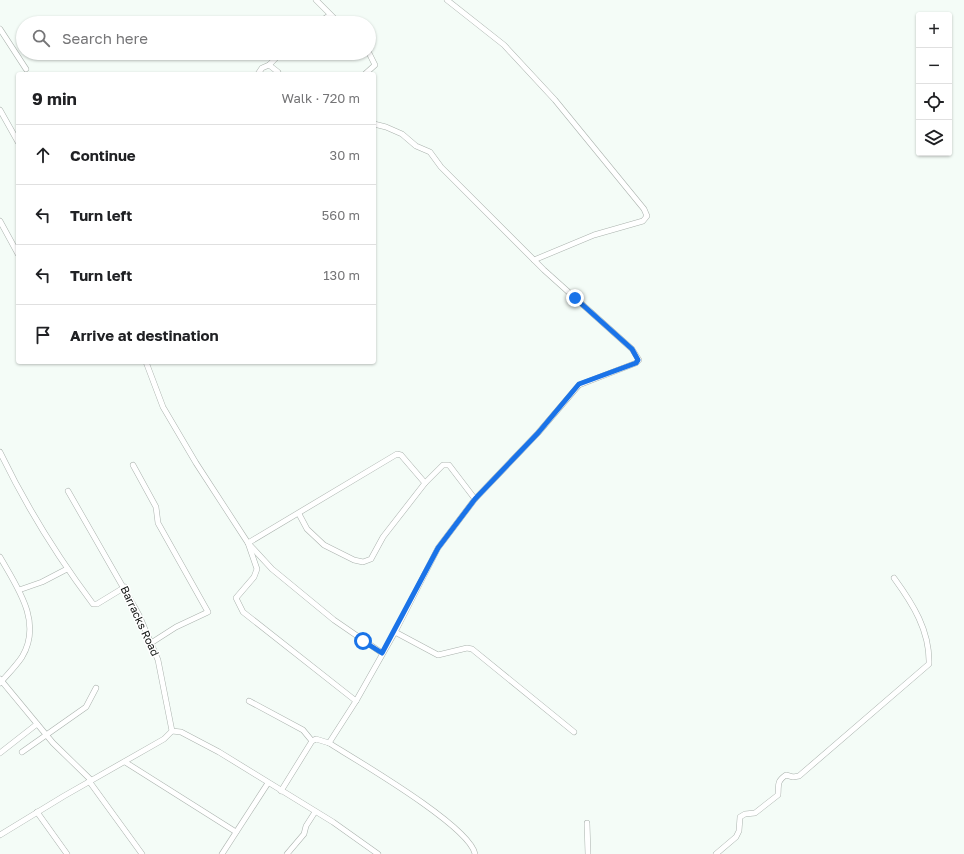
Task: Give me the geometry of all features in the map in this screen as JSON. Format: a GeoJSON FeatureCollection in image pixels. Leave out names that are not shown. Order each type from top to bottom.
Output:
{"type":"FeatureCollection","features":[{"type":"Feature","properties":{"kind":"street"},"geometry":{"type":"LineString","coordinates":[[316,0],[330,15]]}},
{"type":"Feature","properties":{"kind":"street"},"geometry":{"type":"LineString","coordinates":[[447,0],[504,45],[555,100],[644,209],[647,216],[643,221],[594,236],[534,260]]}},
{"type":"Feature","properties":{"kind":"street"},"geometry":{"type":"LineString","coordinates":[[0,29],[16,54]]}},
{"type":"Feature","properties":{"kind":"street"},"geometry":{"type":"LineString","coordinates":[[20,60],[26,69]]}},
{"type":"Feature","properties":{"kind":"street"},"geometry":{"type":"LineString","coordinates":[[259,72],[262,68],[269,65],[274,60]]}},
{"type":"Feature","properties":{"kind":"street"},"geometry":{"type":"LineString","coordinates":[[367,72],[375,65],[372,60]]}},
{"type":"Feature","properties":{"kind":"street"},"geometry":{"type":"LineString","coordinates":[[269,65],[278,72]]}},
{"type":"Feature","properties":{"kind":"street"},"geometry":{"type":"LineString","coordinates":[[0,110],[16,138]]}},
{"type":"Feature","properties":{"kind":"street"},"geometry":{"type":"LineString","coordinates":[[329,743],[356,701],[395,632],[438,548],[475,499],[538,433],[579,384],[636,363],[638,360],[632,349],[534,260],[441,167],[430,152],[416,146],[396,131],[376,125]]}},
{"type":"Feature","properties":{"kind":"street"},"geometry":{"type":"LineString","coordinates":[[0,221],[16,250]]}},
{"type":"Feature","properties":{"kind":"street"},"geometry":{"type":"LineString","coordinates":[[147,364],[163,407],[196,463],[248,543],[272,569],[334,620],[382,653]]}},
{"type":"Feature","properties":{"kind":"street"},"geometry":{"type":"LineString","coordinates":[[0,452],[26,503],[67,569],[93,604],[98,604],[125,587]]}},
{"type":"Feature","properties":{"kind":"street"},"geometry":{"type":"LineString","coordinates":[[248,543],[299,514],[397,454],[401,455],[425,483]]}},
{"type":"Feature","properties":{"kind":"street"},"geometry":{"type":"LineString","coordinates":[[133,465],[156,507],[158,523],[208,612],[176,627],[151,643]]}},
{"type":"Feature","properties":{"kind":"street"},"geometry":{"type":"LineString","coordinates":[[299,514],[307,529],[324,545],[354,560],[363,562],[371,559],[383,538],[425,483],[443,465],[449,465],[475,499]]}},
{"type":"Feature","properties":{"kind":"street","name":"Barracks Road"},"geometry":{"type":"LineString","coordinates":[[68,492],[125,587],[151,643],[158,660],[172,731]]}},
{"type":"Feature","properties":{"kind":"street"},"geometry":{"type":"LineString","coordinates":[[248,543],[257,569],[254,577],[236,598],[240,607],[251,620],[356,701]]}},
{"type":"Feature","properties":{"kind":"street"},"geometry":{"type":"LineString","coordinates":[[0,557],[27,607],[31,629],[22,657],[0,681],[47,736],[90,781],[142,854]]}},
{"type":"Feature","properties":{"kind":"street"},"geometry":{"type":"LineString","coordinates":[[19,590],[42,582],[67,569]]}},
{"type":"Feature","properties":{"kind":"street"},"geometry":{"type":"LineString","coordinates":[[716,854],[736,837],[739,831],[740,817],[745,814],[755,813],[778,795],[777,786],[779,780],[786,775],[793,777],[799,776],[928,664],[929,648],[922,626],[914,606],[894,578]]}},
{"type":"Feature","properties":{"kind":"street"},"geometry":{"type":"LineString","coordinates":[[395,632],[438,655],[467,648],[472,649],[574,732]]}},
{"type":"Feature","properties":{"kind":"street"},"geometry":{"type":"LineString","coordinates":[[22,752],[47,736],[86,707],[96,688]]}},
{"type":"Feature","properties":{"kind":"street"},"geometry":{"type":"LineString","coordinates":[[249,701],[303,730],[312,741]]}},
{"type":"Feature","properties":{"kind":"street"},"geometry":{"type":"LineString","coordinates":[[0,753],[37,724]]}},
{"type":"Feature","properties":{"kind":"street"},"geometry":{"type":"LineString","coordinates":[[0,835],[36,812],[164,739],[172,731],[181,732],[194,738],[333,822],[378,854]]}},
{"type":"Feature","properties":{"kind":"street"},"geometry":{"type":"LineString","coordinates":[[281,791],[312,741],[316,739],[329,743],[408,792],[466,839],[474,850],[475,854]]}},
{"type":"Feature","properties":{"kind":"street"},"geometry":{"type":"LineString","coordinates":[[125,762],[236,832]]}},
{"type":"Feature","properties":{"kind":"street"},"geometry":{"type":"LineString","coordinates":[[222,854],[268,783]]}},
{"type":"Feature","properties":{"kind":"street"},"geometry":{"type":"LineString","coordinates":[[36,812],[67,854]]}},
{"type":"Feature","properties":{"kind":"street"},"geometry":{"type":"LineString","coordinates":[[286,854],[304,834],[306,826],[315,812]]}},
{"type":"Feature","properties":{"kind":"street"},"geometry":{"type":"LineString","coordinates":[[587,823],[588,854]]}},
{"type":"Feature","properties":{"kind":"route"},"geometry":{"type":"LineString","coordinates":[[363,641],[382,653],[395,632],[438,548],[475,499],[538,433],[575,387],[588,380],[636,363],[638,360],[632,349],[575,298]]}}]}
